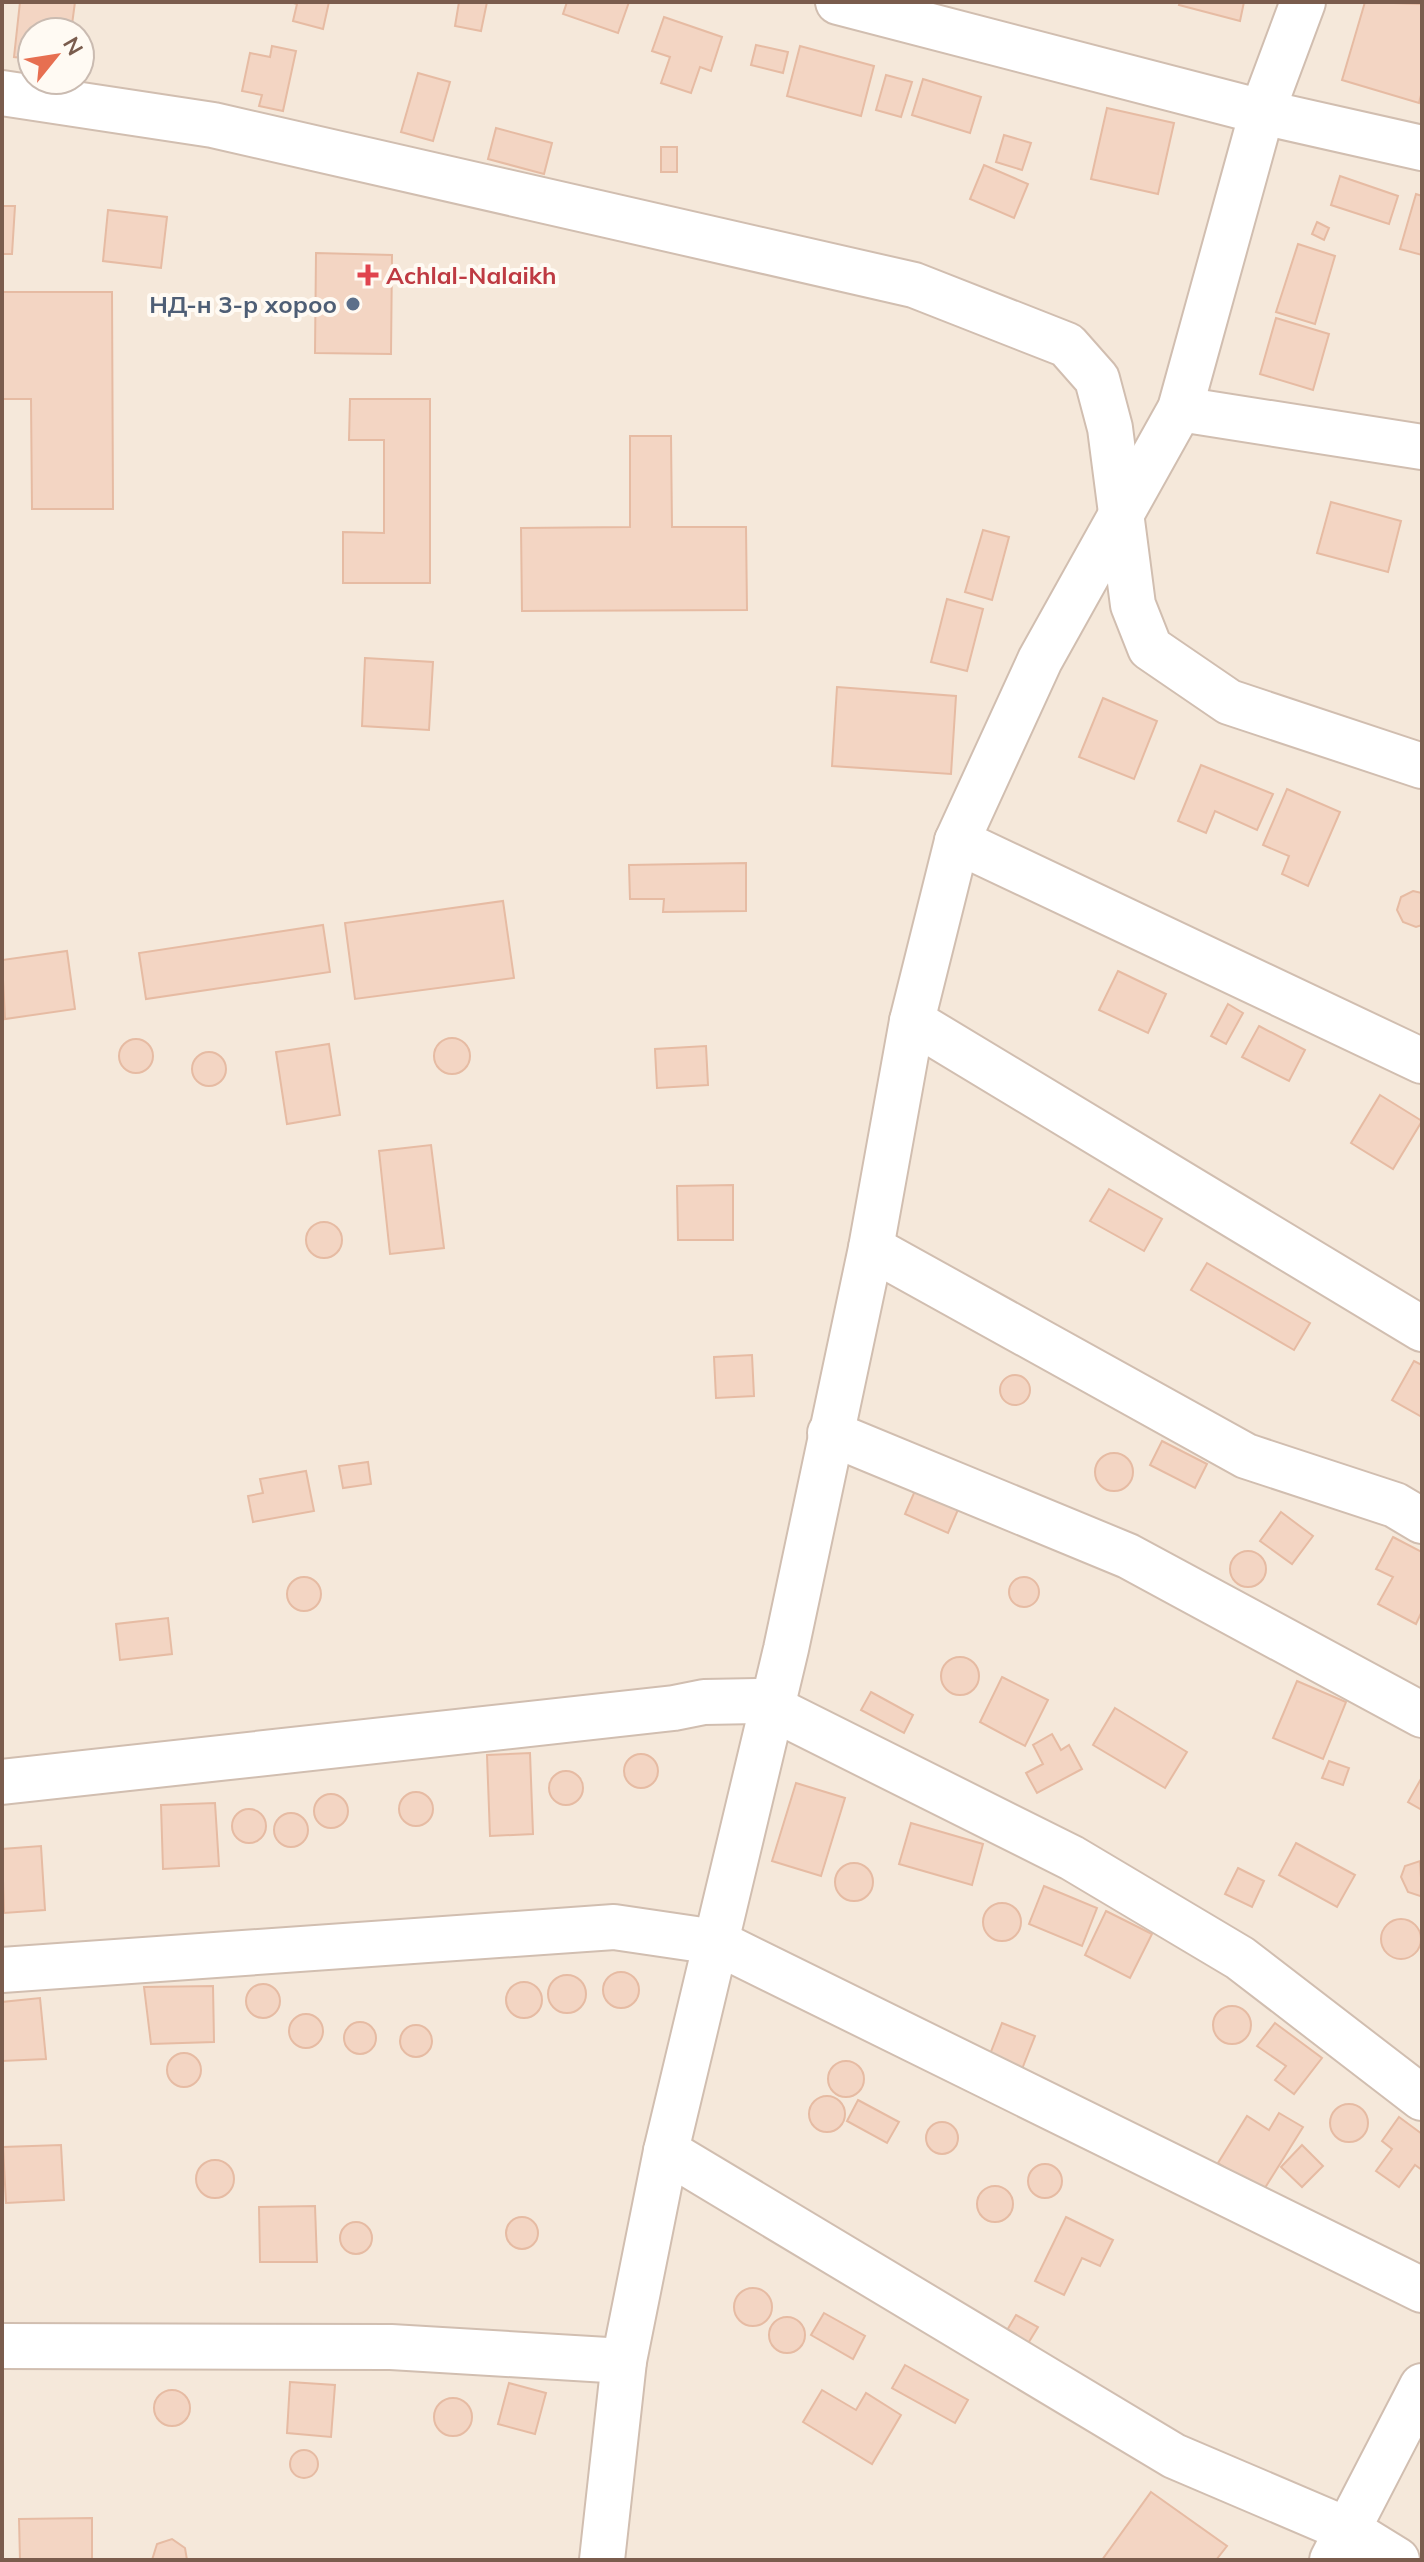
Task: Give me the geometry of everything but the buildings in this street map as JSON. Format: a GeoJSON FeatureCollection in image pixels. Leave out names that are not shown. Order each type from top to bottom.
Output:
{"type":"FeatureCollection","features":[{"type":"Feature","properties":{"kind":"street"},"geometry":{"type":"LineString","coordinates":[[838,2],[1262,112],[1422,148]]}},
{"type":"Feature","properties":{"kind":"street"},"geometry":{"type":"LineString","coordinates":[[602,2560],[624,2361],[666,2151],[773,1705],[871,1248],[912,1021],[957,841],[1040,660],[1180,409],[1262,112],[1303,2]]}},
{"type":"Feature","properties":{"kind":"street"},"geometry":{"type":"LineString","coordinates":[[2,93],[213,125],[914,285],[1067,345],[1097,379],[1110,428],[1133,605],[1150,648],[1229,702],[1422,766]]}},
{"type":"Feature","properties":{"kind":"street"},"geometry":{"type":"LineString","coordinates":[[1180,409],[1422,447]]}},
{"type":"Feature","properties":{"kind":"street"},"geometry":{"type":"LineString","coordinates":[[957,841],[1422,1061]]}},
{"type":"Feature","properties":{"kind":"street"},"geometry":{"type":"LineString","coordinates":[[912,1021],[1422,1329]]}},
{"type":"Feature","properties":{"kind":"street"},"geometry":{"type":"LineString","coordinates":[[871,1248],[1246,1456],[1395,1505],[1422,1521]]}},
{"type":"Feature","properties":{"kind":"street"},"geometry":{"type":"LineString","coordinates":[[830,1433],[1128,1556],[1422,1715]]}},
{"type":"Feature","properties":{"kind":"street"},"geometry":{"type":"LineString","coordinates":[[2,1782],[674,1708],[704,1702],[736,1699],[773,1705],[1072,1858],[1240,1958],[1422,2098]]}},
{"type":"Feature","properties":{"kind":"street"},"geometry":{"type":"LineString","coordinates":[[2,1970],[614,1927],[716,1942],[1422,2290]]}},
{"type":"Feature","properties":{"kind":"street"},"geometry":{"type":"LineString","coordinates":[[666,2151],[1174,2456],[1341,2546],[1397,2560]]}},
{"type":"Feature","properties":{"kind":"street"},"geometry":{"type":"LineString","coordinates":[[2,2346],[391,2347],[624,2361]]}},
{"type":"Feature","properties":{"kind":"street"},"geometry":{"type":"LineString","coordinates":[[1341,2546],[1422,2386]]}},
{"type":"Feature","properties":{"kind":"shaded area"},"geometry":{"type":"Polygon","coordinates":[[[2,2],[1422,2],[1422,2560],[2,2560],[2,2]]]}},
{"type":"Feature","properties":{"kind":"place","name":"Achlal-Nalaikh"},"geometry":{"type":"Point","coordinates":[368,275]}},
{"type":"Feature","properties":{"kind":"place","name":"НД-н 3-р хороо"},"geometry":{"type":"Point","coordinates":[353,304]}}]}
